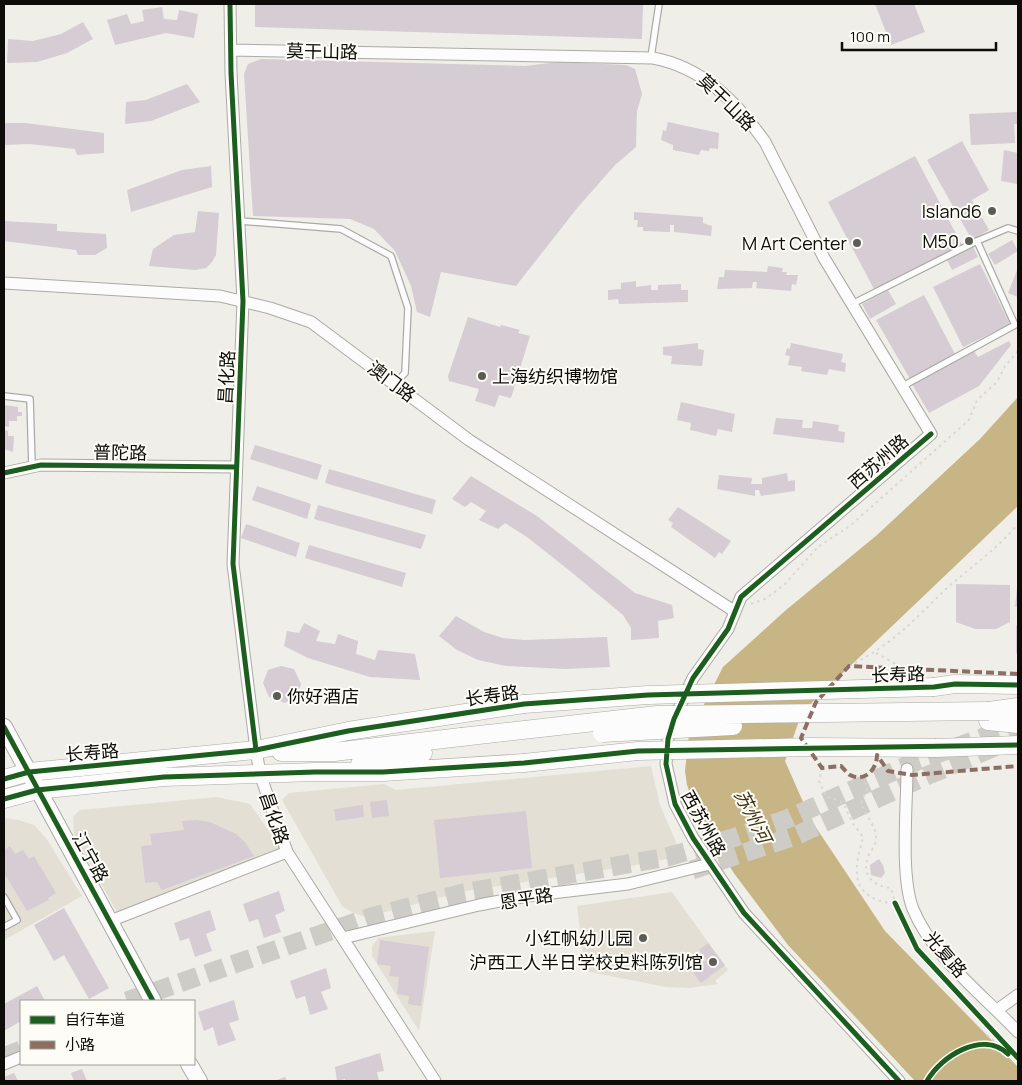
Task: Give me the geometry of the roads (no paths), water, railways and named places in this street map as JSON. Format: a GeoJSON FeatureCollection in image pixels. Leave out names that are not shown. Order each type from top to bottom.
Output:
{"type":"FeatureCollection","features":[{"type":"Feature","properties":{"kind":"main road","name":"长寿路"},"geometry":{"type":"LineString","coordinates":[[4,779],[28,772],[256,750],[348,731],[524,704],[648,695],[934,687],[955,684],[1018,685]]}},
{"type":"Feature","properties":{"kind":"main road","name":"长寿路"},"geometry":{"type":"LineString","coordinates":[[256,750],[297,753],[334,752],[623,731],[988,716],[1018,707]]}},
{"type":"Feature","properties":{"kind":"main road","name":"长寿路"},"geometry":{"type":"LineString","coordinates":[[988,716],[1018,724]]}},
{"type":"Feature","properties":{"kind":"main road","name":"江宁路"},"geometry":{"type":"LineString","coordinates":[[4,727],[152,1000]]}},
{"type":"Feature","properties":{"kind":"main road","name":"长寿路"},"geometry":{"type":"LineString","coordinates":[[315,772],[462,743]]}},
{"type":"Feature","properties":{"kind":"main road","name":"长寿路"},"geometry":{"type":"LineString","coordinates":[[4,799],[37,790],[164,777],[315,772],[383,772],[524,763],[638,751],[811,747],[936,748],[1018,746]]}},
{"type":"Feature","properties":{"kind":"main road"},"geometry":{"type":"LineString","coordinates":[[190,1065],[199,1081]]}},
{"type":"Feature","properties":{"kind":"street","name":"昌化路"},"geometry":{"type":"LineString","coordinates":[[230,4],[243,300],[234,564],[260,774],[287,852],[435,1081]]}},
{"type":"Feature","properties":{"kind":"street","name":"莫干山路"},"geometry":{"type":"LineString","coordinates":[[231,50],[651,57],[676,63],[698,73],[717,88],[754,126],[770,149],[824,258],[931,434]]}},
{"type":"Feature","properties":{"kind":"street","name":"澳门路"},"geometry":{"type":"LineString","coordinates":[[4,283],[207,295],[243,300],[311,322],[469,440],[734,611]]}},
{"type":"Feature","properties":{"kind":"street","name":"西苏州路"},"geometry":{"type":"LineString","coordinates":[[899,1081],[744,913],[693,838],[675,804],[667,775],[667,751],[674,719],[685,692],[728,629],[734,611],[746,592],[931,434]]}},
{"type":"Feature","properties":{"kind":"street","name":"普陀路"},"geometry":{"type":"LineString","coordinates":[[4,473],[32,466],[236,467]]}},
{"type":"Feature","properties":{"kind":"street","name":"光复路"},"geometry":{"type":"LineString","coordinates":[[907,769],[906,872],[912,908],[930,942],[1018,1032]]}},
{"type":"Feature","properties":{"kind":"street"},"geometry":{"type":"LineString","coordinates":[[110,921],[287,852]]}},
{"type":"Feature","properties":{"kind":"street","name":"恩平路"},"geometry":{"type":"LineString","coordinates":[[343,938],[479,905],[527,896],[628,884],[710,864]]}},
{"type":"Feature","properties":{"kind":"street"},"geometry":{"type":"LineString","coordinates":[[997,1010],[1018,995]]}},
{"type":"Feature","properties":{"kind":"street"},"geometry":{"type":"LineString","coordinates":[[4,1064],[20,1057]]}},
{"type":"Feature","properties":{"kind":"lane"},"geometry":{"type":"LineString","coordinates":[[651,57],[659,4]]}},
{"type":"Feature","properties":{"kind":"lane"},"geometry":{"type":"LineString","coordinates":[[240,221],[341,229],[390,256],[408,308],[405,373],[395,383]]}},
{"type":"Feature","properties":{"kind":"lane"},"geometry":{"type":"LineString","coordinates":[[852,304],[977,241],[1008,228],[1018,231]]}},
{"type":"Feature","properties":{"kind":"lane"},"geometry":{"type":"LineString","coordinates":[[903,386],[1015,326],[977,241]]}},
{"type":"Feature","properties":{"kind":"lane"},"geometry":{"type":"LineString","coordinates":[[4,396],[30,399],[32,466]]}},
{"type":"Feature","properties":{"kind":"lane"},"geometry":{"type":"LineString","coordinates":[[4,897],[17,920],[4,928]]}},
{"type":"Feature","properties":{"kind":"water","name":"苏州河"},"geometry":{"type":"Polygon","coordinates":[[[1018,397],[1018,506],[802,712],[785,761],[811,820],[885,931],[1018,1067],[1018,1081],[915,1081],[788,945],[733,872],[692,799],[687,785],[685,771],[689,734],[723,667],[786,610],[877,535],[980,439],[1018,397]]]}},
{"type":"Feature","properties":{"kind":"tunnel"},"geometry":{"type":"LineString","coordinates":[[130,1000],[371,917],[463,893],[667,857],[730,839],[787,819],[917,761],[1018,725]]}},
{"type":"Feature","properties":{"kind":"tunnel"},"geometry":{"type":"LineString","coordinates":[[692,870],[795,836],[997,746]]}},
{"type":"Feature","properties":{"kind":"tunnel"},"geometry":{"type":"LineString","coordinates":[[4,1057],[20,1050]]}},
{"type":"Feature","properties":{"kind":"place","name":"Island6"},"geometry":{"type":"Point","coordinates":[992,211]}},
{"type":"Feature","properties":{"kind":"place","name":"M50"},"geometry":{"type":"Point","coordinates":[969,241]}},
{"type":"Feature","properties":{"kind":"place","name":"M Art Center"},"geometry":{"type":"Point","coordinates":[857,243]}},
{"type":"Feature","properties":{"kind":"place","name":"上海纺织博物馆"},"geometry":{"type":"Point","coordinates":[482,376]}},
{"type":"Feature","properties":{"kind":"place","name":"你好酒店"},"geometry":{"type":"Point","coordinates":[277,696]}},
{"type":"Feature","properties":{"kind":"place","name":"小红帆幼儿园"},"geometry":{"type":"Point","coordinates":[643,938]}},
{"type":"Feature","properties":{"kind":"place","name":"沪西工人半日学校史料陈列馆"},"geometry":{"type":"Point","coordinates":[713,962]}}]}
